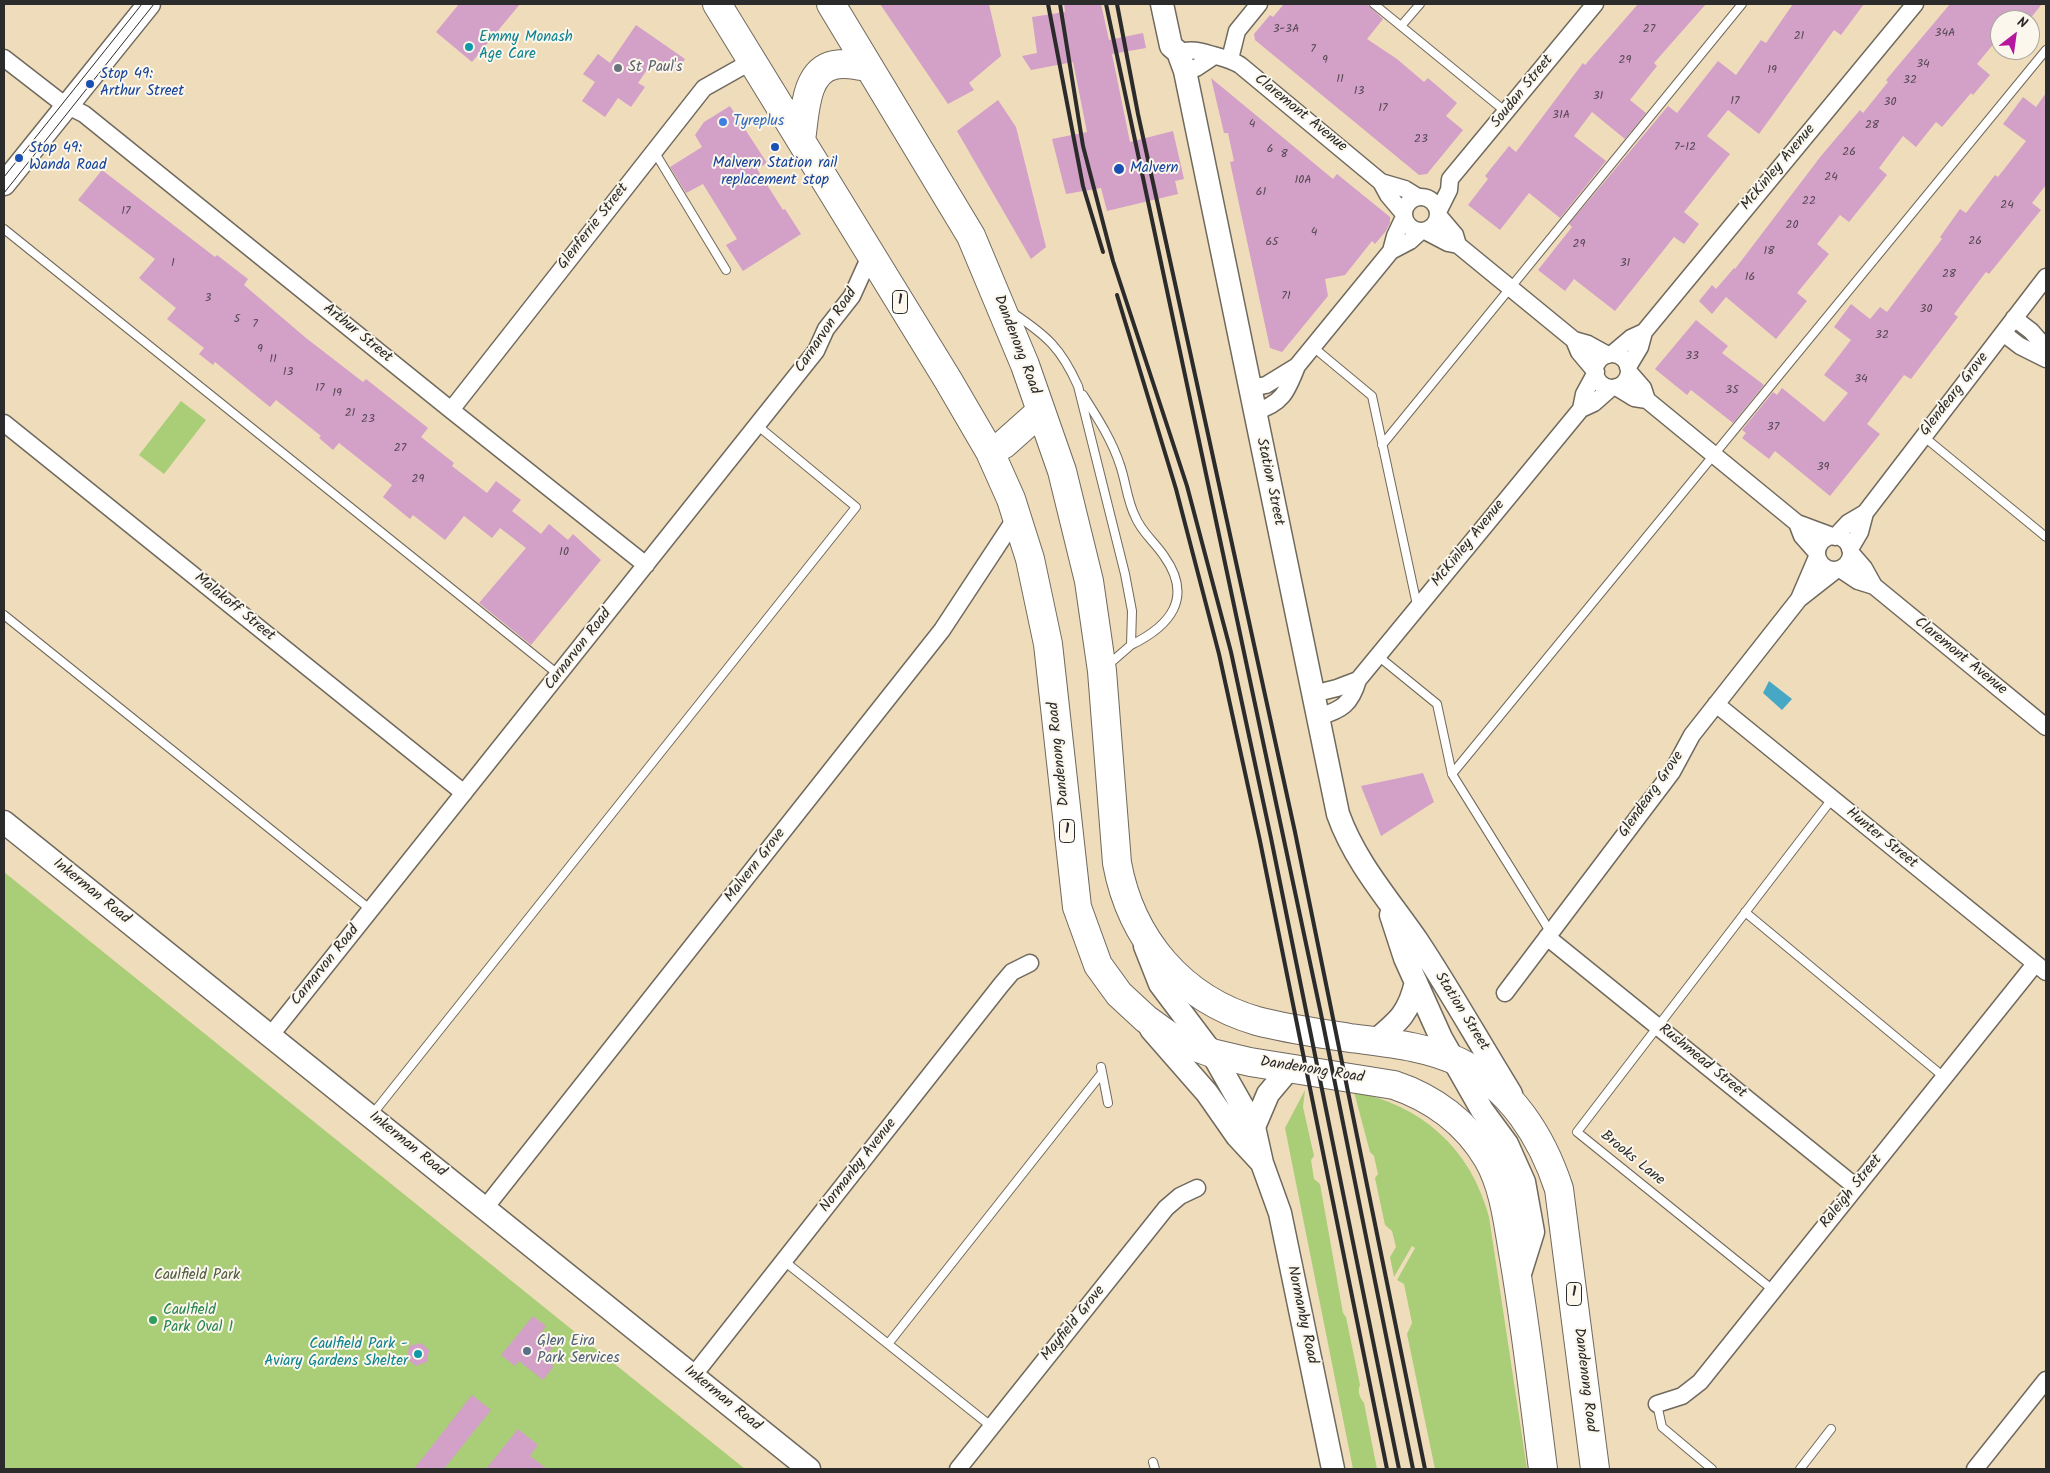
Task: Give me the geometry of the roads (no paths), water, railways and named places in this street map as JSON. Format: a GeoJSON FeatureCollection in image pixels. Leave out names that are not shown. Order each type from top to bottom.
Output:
{"type":"FeatureCollection","features":[{"type":"Feature","properties":{"kind":"highway","name":"Dandenong Road"},"geometry":{"type":"LineString","coordinates":[[717,4],[990,452],[1017,516],[1032,567],[1048,644],[1077,906],[1098,965],[1129,1004],[1146,1019],[1172,1037],[1212,1053],[1289,1069],[1394,1085],[1428,1099],[1456,1120],[1482,1150],[1504,1200],[1518,1280],[1543,1469]]}},
{"type":"Feature","properties":{"kind":"highway","name":"Dandenong Road"},"geometry":{"type":"LineString","coordinates":[[831,4],[971,236],[1001,304],[1062,471],[1081,546],[1102,671],[1115,850],[1122,889],[1135,920],[1152,948],[1171,972],[1191,989],[1224,1008],[1271,1024],[1420,1049],[1452,1059],[1490,1082],[1530,1126],[1548,1157],[1560,1189],[1595,1469]]}},
{"type":"Feature","properties":{"kind":"highway"},"geometry":{"type":"LineString","coordinates":[[801,140],[810,90],[820,71],[827,67],[842,64],[869,67]]}},
{"type":"Feature","properties":{"kind":"highway"},"geometry":{"type":"LineString","coordinates":[[990,452],[1004,444],[1041,412]]}},
{"type":"Feature","properties":{"kind":"street"},"geometry":{"type":"LineString","coordinates":[[4,184],[149,4]]}},
{"type":"Feature","properties":{"kind":"street","name":"Station Street"},"geometry":{"type":"LineString","coordinates":[[1162,4],[1171,46],[1181,62]]}},
{"type":"Feature","properties":{"kind":"street","name":"Station Street"},"geometry":{"type":"LineString","coordinates":[[1176,4],[1182,42],[1181,62],[1338,814],[1350,844],[1386,900],[1418,943],[1530,1126]]}},
{"type":"Feature","properties":{"kind":"street"},"geometry":{"type":"LineString","coordinates":[[1222,57],[1237,31],[1259,4]]}},
{"type":"Feature","properties":{"kind":"street","name":"Soudan Street"},"geometry":{"type":"LineString","coordinates":[[1419,197],[1441,182],[1450,179],[1595,4]]}},
{"type":"Feature","properties":{"kind":"street","name":"McKinley Avenue"},"geometry":{"type":"LineString","coordinates":[[1629,370],[1640,347],[1644,332],[1915,4]]}},
{"type":"Feature","properties":{"kind":"street","name":"Claremont Avenue"},"geometry":{"type":"LineString","coordinates":[[1181,62],[1192,49],[1222,57],[1381,182],[1405,189],[1419,197]]}},
{"type":"Feature","properties":{"kind":"street","name":"Arthur Street"},"geometry":{"type":"LineString","coordinates":[[4,58],[66,106],[84,114],[451,410],[646,564]]}},
{"type":"Feature","properties":{"kind":"street","name":"Glenferrie Street"},"geometry":{"type":"LineString","coordinates":[[451,410],[704,88],[752,61]]}},
{"type":"Feature","properties":{"kind":"street","name":"Soudan Street"},"geometry":{"type":"LineString","coordinates":[[1438,214],[1449,190],[1450,179]]}},
{"type":"Feature","properties":{"kind":"street","name":"Claremont Avenue"},"geometry":{"type":"LineString","coordinates":[[1381,182],[1388,195],[1404,215]]}},
{"type":"Feature","properties":{"kind":"street"},"geometry":{"type":"LineString","coordinates":[[1391,251],[1408,203],[1419,197],[1432,201],[1438,214],[1455,235],[1458,245]]}},
{"type":"Feature","properties":{"kind":"street"},"geometry":{"type":"LineString","coordinates":[[1250,388],[1266,385],[1297,366],[1391,251],[1434,225],[1438,214]]}},
{"type":"Feature","properties":{"kind":"street"},"geometry":{"type":"LineString","coordinates":[[1404,215],[1410,227],[1448,243],[1458,245],[1574,340],[1622,358],[1643,388],[1647,400]]}},
{"type":"Feature","properties":{"kind":"street","name":"Carnarvon Road"},"geometry":{"type":"LineString","coordinates":[[270,1036],[816,351],[826,329],[852,296],[871,254]]}},
{"type":"Feature","properties":{"kind":"street","name":"Glendearg Grove"},"geometry":{"type":"LineString","coordinates":[[1851,551],[1860,532],[1865,514],[2046,277]]}},
{"type":"Feature","properties":{"kind":"street"},"geometry":{"type":"LineString","coordinates":[[2014,318],[2031,331],[2046,348]]}},
{"type":"Feature","properties":{"kind":"street","name":"McKinley Avenue"},"geometry":{"type":"LineString","coordinates":[[1610,355],[1631,338],[1644,332]]}},
{"type":"Feature","properties":{"kind":"street"},"geometry":{"type":"LineString","coordinates":[[2003,333],[2020,346],[2046,359]]}},
{"type":"Feature","properties":{"kind":"street"},"geometry":{"type":"LineString","coordinates":[[1574,340],[1579,352],[1595,371],[1600,383],[1634,398],[1647,400],[1796,523],[1845,540],[1851,551],[1848,563],[1838,570],[1824,567],[1802,536],[1796,523]]}},
{"type":"Feature","properties":{"kind":"street"},"geometry":{"type":"LineString","coordinates":[[1595,371],[1599,360],[1610,355]]}},
{"type":"Feature","properties":{"kind":"street"},"geometry":{"type":"LineString","coordinates":[[1254,412],[1277,402],[1290,386],[1297,366]]}},
{"type":"Feature","properties":{"kind":"street"},"geometry":{"type":"LineString","coordinates":[[1613,388],[1623,384],[1629,370]]}},
{"type":"Feature","properties":{"kind":"street","name":"McKinley Avenue"},"geometry":{"type":"LineString","coordinates":[[1581,409],[1584,394],[1595,371]]}},
{"type":"Feature","properties":{"kind":"street","name":"McKinley Avenue"},"geometry":{"type":"LineString","coordinates":[[1318,716],[1339,709],[1347,703],[1354,694],[1358,680],[1581,409],[1594,403],[1613,388]]}},
{"type":"Feature","properties":{"kind":"street","name":"Malakoff Street"},"geometry":{"type":"LineString","coordinates":[[4,423],[464,793]]}},
{"type":"Feature","properties":{"kind":"street","name":"Glendearg Grove"},"geometry":{"type":"LineString","coordinates":[[1834,536],[1848,524],[1865,514]]}},
{"type":"Feature","properties":{"kind":"street","name":"Malvern Grove"},"geometry":{"type":"LineString","coordinates":[[485,1208],[942,630],[1017,516]]}},
{"type":"Feature","properties":{"kind":"street"},"geometry":{"type":"LineString","coordinates":[[1817,555],[1822,542],[1834,536]]}},
{"type":"Feature","properties":{"kind":"street","name":"Claremont Avenue"},"geometry":{"type":"LineString","coordinates":[[1851,551],[1864,568],[1874,586],[2046,728]]}},
{"type":"Feature","properties":{"kind":"street","name":"Glendearg Grove"},"geometry":{"type":"LineString","coordinates":[[1799,599],[1817,555]]}},
{"type":"Feature","properties":{"kind":"street","name":"Claremont Avenue"},"geometry":{"type":"LineString","coordinates":[[1838,570],[1858,581],[1874,586]]}},
{"type":"Feature","properties":{"kind":"street","name":"Glendearg Grove"},"geometry":{"type":"LineString","coordinates":[[1505,993],[1672,772],[1692,735],[1716,704],[1799,599],[1838,570]]}},
{"type":"Feature","properties":{"kind":"street"},"geometry":{"type":"LineString","coordinates":[[1313,694],[1358,680]]}},
{"type":"Feature","properties":{"kind":"street","name":"Hunter Street"},"geometry":{"type":"LineString","coordinates":[[1716,704],[2041,968]]}},
{"type":"Feature","properties":{"kind":"street","name":"Inkerman Road"},"geometry":{"type":"LineString","coordinates":[[4,822],[809,1469]]}},
{"type":"Feature","properties":{"kind":"street","name":"Station Street"},"geometry":{"type":"LineString","coordinates":[[1386,900],[1401,949],[1452,1059],[1482,1110],[1506,1144],[1524,1182],[1534,1232],[1518,1280]]}},
{"type":"Feature","properties":{"kind":"street","name":"Normanby Road"},"geometry":{"type":"LineString","coordinates":[[1135,920],[1160,984],[1212,1053],[1254,1127],[1262,1163],[1280,1213],[1333,1469]]}},
{"type":"Feature","properties":{"kind":"street","name":"Rushmead Street"},"geometry":{"type":"LineString","coordinates":[[1549,935],[1658,1027],[1856,1187]]}},
{"type":"Feature","properties":{"kind":"street","name":"Normanby Avenue"},"geometry":{"type":"LineString","coordinates":[[693,1376],[1012,972],[1030,963]]}},
{"type":"Feature","properties":{"kind":"street","name":"Raleigh Street"},"geometry":{"type":"LineString","coordinates":[[1657,1404],[1682,1396],[1696,1387],[1944,1077],[2041,968]]}},
{"type":"Feature","properties":{"kind":"street"},"geometry":{"type":"LineString","coordinates":[[1375,1041],[1403,1017],[1410,1004],[1416,982]]}},
{"type":"Feature","properties":{"kind":"street","name":"Normanby Road"},"geometry":{"type":"LineString","coordinates":[[1129,1004],[1207,1093],[1237,1136],[1262,1163]]}},
{"type":"Feature","properties":{"kind":"street"},"geometry":{"type":"LineString","coordinates":[[1254,1127],[1268,1094],[1289,1069]]}},
{"type":"Feature","properties":{"kind":"street","name":"Mayfield Grove"},"geometry":{"type":"LineString","coordinates":[[958,1469],[1166,1208],[1180,1196],[1198,1188]]}},
{"type":"Feature","properties":{"kind":"street"},"geometry":{"type":"LineString","coordinates":[[1975,1469],[2046,1380]]}},
{"type":"Feature","properties":{"kind":"lane"},"geometry":{"type":"LineString","coordinates":[[1374,4],[1506,112]]}},
{"type":"Feature","properties":{"kind":"lane"},"geometry":{"type":"LineString","coordinates":[[1401,26],[1420,4]]}},
{"type":"Feature","properties":{"kind":"lane"},"geometry":{"type":"LineString","coordinates":[[1382,445],[1509,287],[1742,4]]}},
{"type":"Feature","properties":{"kind":"lane"},"geometry":{"type":"LineString","coordinates":[[1452,774],[2046,50]]}},
{"type":"Feature","properties":{"kind":"lane"},"geometry":{"type":"LineString","coordinates":[[654,151],[726,270]]}},
{"type":"Feature","properties":{"kind":"lane"},"geometry":{"type":"LineString","coordinates":[[4,229],[558,676]]}},
{"type":"Feature","properties":{"kind":"lane"},"geometry":{"type":"LineString","coordinates":[[1001,304],[1047,336],[1063,357],[1114,450],[1134,515],[1140,527],[1171,566],[1176,583],[1177,597],[1169,619],[1147,637],[1131,645],[1102,671]]}},
{"type":"Feature","properties":{"kind":"lane"},"geometry":{"type":"LineString","coordinates":[[1313,347],[1372,396],[1418,607]]}},
{"type":"Feature","properties":{"kind":"lane"},"geometry":{"type":"LineString","coordinates":[[1078,386],[1125,574],[1132,611],[1131,645]]}},
{"type":"Feature","properties":{"kind":"lane"},"geometry":{"type":"LineString","coordinates":[[371,1116],[856,507],[758,426]]}},
{"type":"Feature","properties":{"kind":"lane"},"geometry":{"type":"LineString","coordinates":[[1923,436],[2046,538]]}},
{"type":"Feature","properties":{"kind":"lane"},"geometry":{"type":"LineString","coordinates":[[4,615],[372,910]]}},
{"type":"Feature","properties":{"kind":"lane"},"geometry":{"type":"LineString","coordinates":[[1378,656],[1437,704],[1452,774],[1549,935]]}},
{"type":"Feature","properties":{"kind":"lane"},"geometry":{"type":"LineString","coordinates":[[1658,1027],[1832,799]]}},
{"type":"Feature","properties":{"kind":"lane"},"geometry":{"type":"LineString","coordinates":[[1745,912],[1944,1077]]}},
{"type":"Feature","properties":{"kind":"lane","name":"Brooks Lane"},"geometry":{"type":"LineString","coordinates":[[1658,1027],[1577,1132],[1773,1290]]}},
{"type":"Feature","properties":{"kind":"lane"},"geometry":{"type":"LineString","coordinates":[[888,1344],[1102,1070],[1108,1103]]}},
{"type":"Feature","properties":{"kind":"lane"},"geometry":{"type":"LineString","coordinates":[[784,1261],[992,1427]]}},
{"type":"Feature","properties":{"kind":"lane"},"geometry":{"type":"LineString","coordinates":[[1657,1404],[1662,1427],[1712,1469]]}},
{"type":"Feature","properties":{"kind":"lane"},"geometry":{"type":"LineString","coordinates":[[1800,1469],[1831,1429]]}},
{"type":"Feature","properties":{"kind":"water"},"geometry":{"type":"Polygon","coordinates":[[[1769,681],[1792,699],[1782,710],[1763,693],[1769,681]]]}},
{"type":"Feature","properties":{"kind":"tram line"},"geometry":{"type":"LineString","coordinates":[[4,177],[142,4]]}},
{"type":"Feature","properties":{"kind":"tram line"},"geometry":{"type":"LineString","coordinates":[[4,193],[154,4]]}},
{"type":"Feature","properties":{"kind":"railway"},"geometry":{"type":"LineString","coordinates":[[1048,4],[1083,186],[1103,252]]}},
{"type":"Feature","properties":{"kind":"railway"},"geometry":{"type":"LineString","coordinates":[[1060,4],[1083,146],[1113,261],[1187,486],[1231,652],[1271,838],[1399,1469]]}},
{"type":"Feature","properties":{"kind":"railway"},"geometry":{"type":"LineString","coordinates":[[1106,4],[1321,1014],[1413,1469]]}},
{"type":"Feature","properties":{"kind":"railway"},"geometry":{"type":"LineString","coordinates":[[1117,4],[1138,114],[1295,832],[1425,1469]]}},
{"type":"Feature","properties":{"kind":"railway"},"geometry":{"type":"LineString","coordinates":[[1117,295],[1176,489],[1219,654],[1260,841],[1387,1469]]}},
{"type":"Feature","properties":{"kind":"place","name":"Emmy Monash Age Care"},"geometry":{"type":"Point","coordinates":[469,47]}},
{"type":"Feature","properties":{"kind":"place","name":"St Paul's"},"geometry":{"type":"Point","coordinates":[618,68]}},
{"type":"Feature","properties":{"kind":"place","name":"Stop 49: Arthur Street"},"geometry":{"type":"Point","coordinates":[90,84]}},
{"type":"Feature","properties":{"kind":"place","name":"Tyreplus"},"geometry":{"type":"Point","coordinates":[723,122]}},
{"type":"Feature","properties":{"kind":"place","name":"Malvern Station rail replacement stop"},"geometry":{"type":"Point","coordinates":[775,147]}},
{"type":"Feature","properties":{"kind":"place","name":"Stop 49: Wanda Road"},"geometry":{"type":"Point","coordinates":[19,158]}},
{"type":"Feature","properties":{"kind":"place","name":"Malvern"},"geometry":{"type":"Point","coordinates":[1119,169]}},
{"type":"Feature","properties":{"kind":"place","name":"Caulfield Park Oval 1"},"geometry":{"type":"Point","coordinates":[153,1320]}},
{"type":"Feature","properties":{"kind":"place","name":"Glen Eira Park Services"},"geometry":{"type":"Point","coordinates":[527,1351]}},
{"type":"Feature","properties":{"kind":"place","name":"Caulfield Park - Aviary Gardens Shelter"},"geometry":{"type":"Point","coordinates":[418,1354]}},
{"type":"Feature","properties":{"kind":"park label","name":"Caulfield Park"},"geometry":{"type":"Point","coordinates":[197,1276]}}]}
